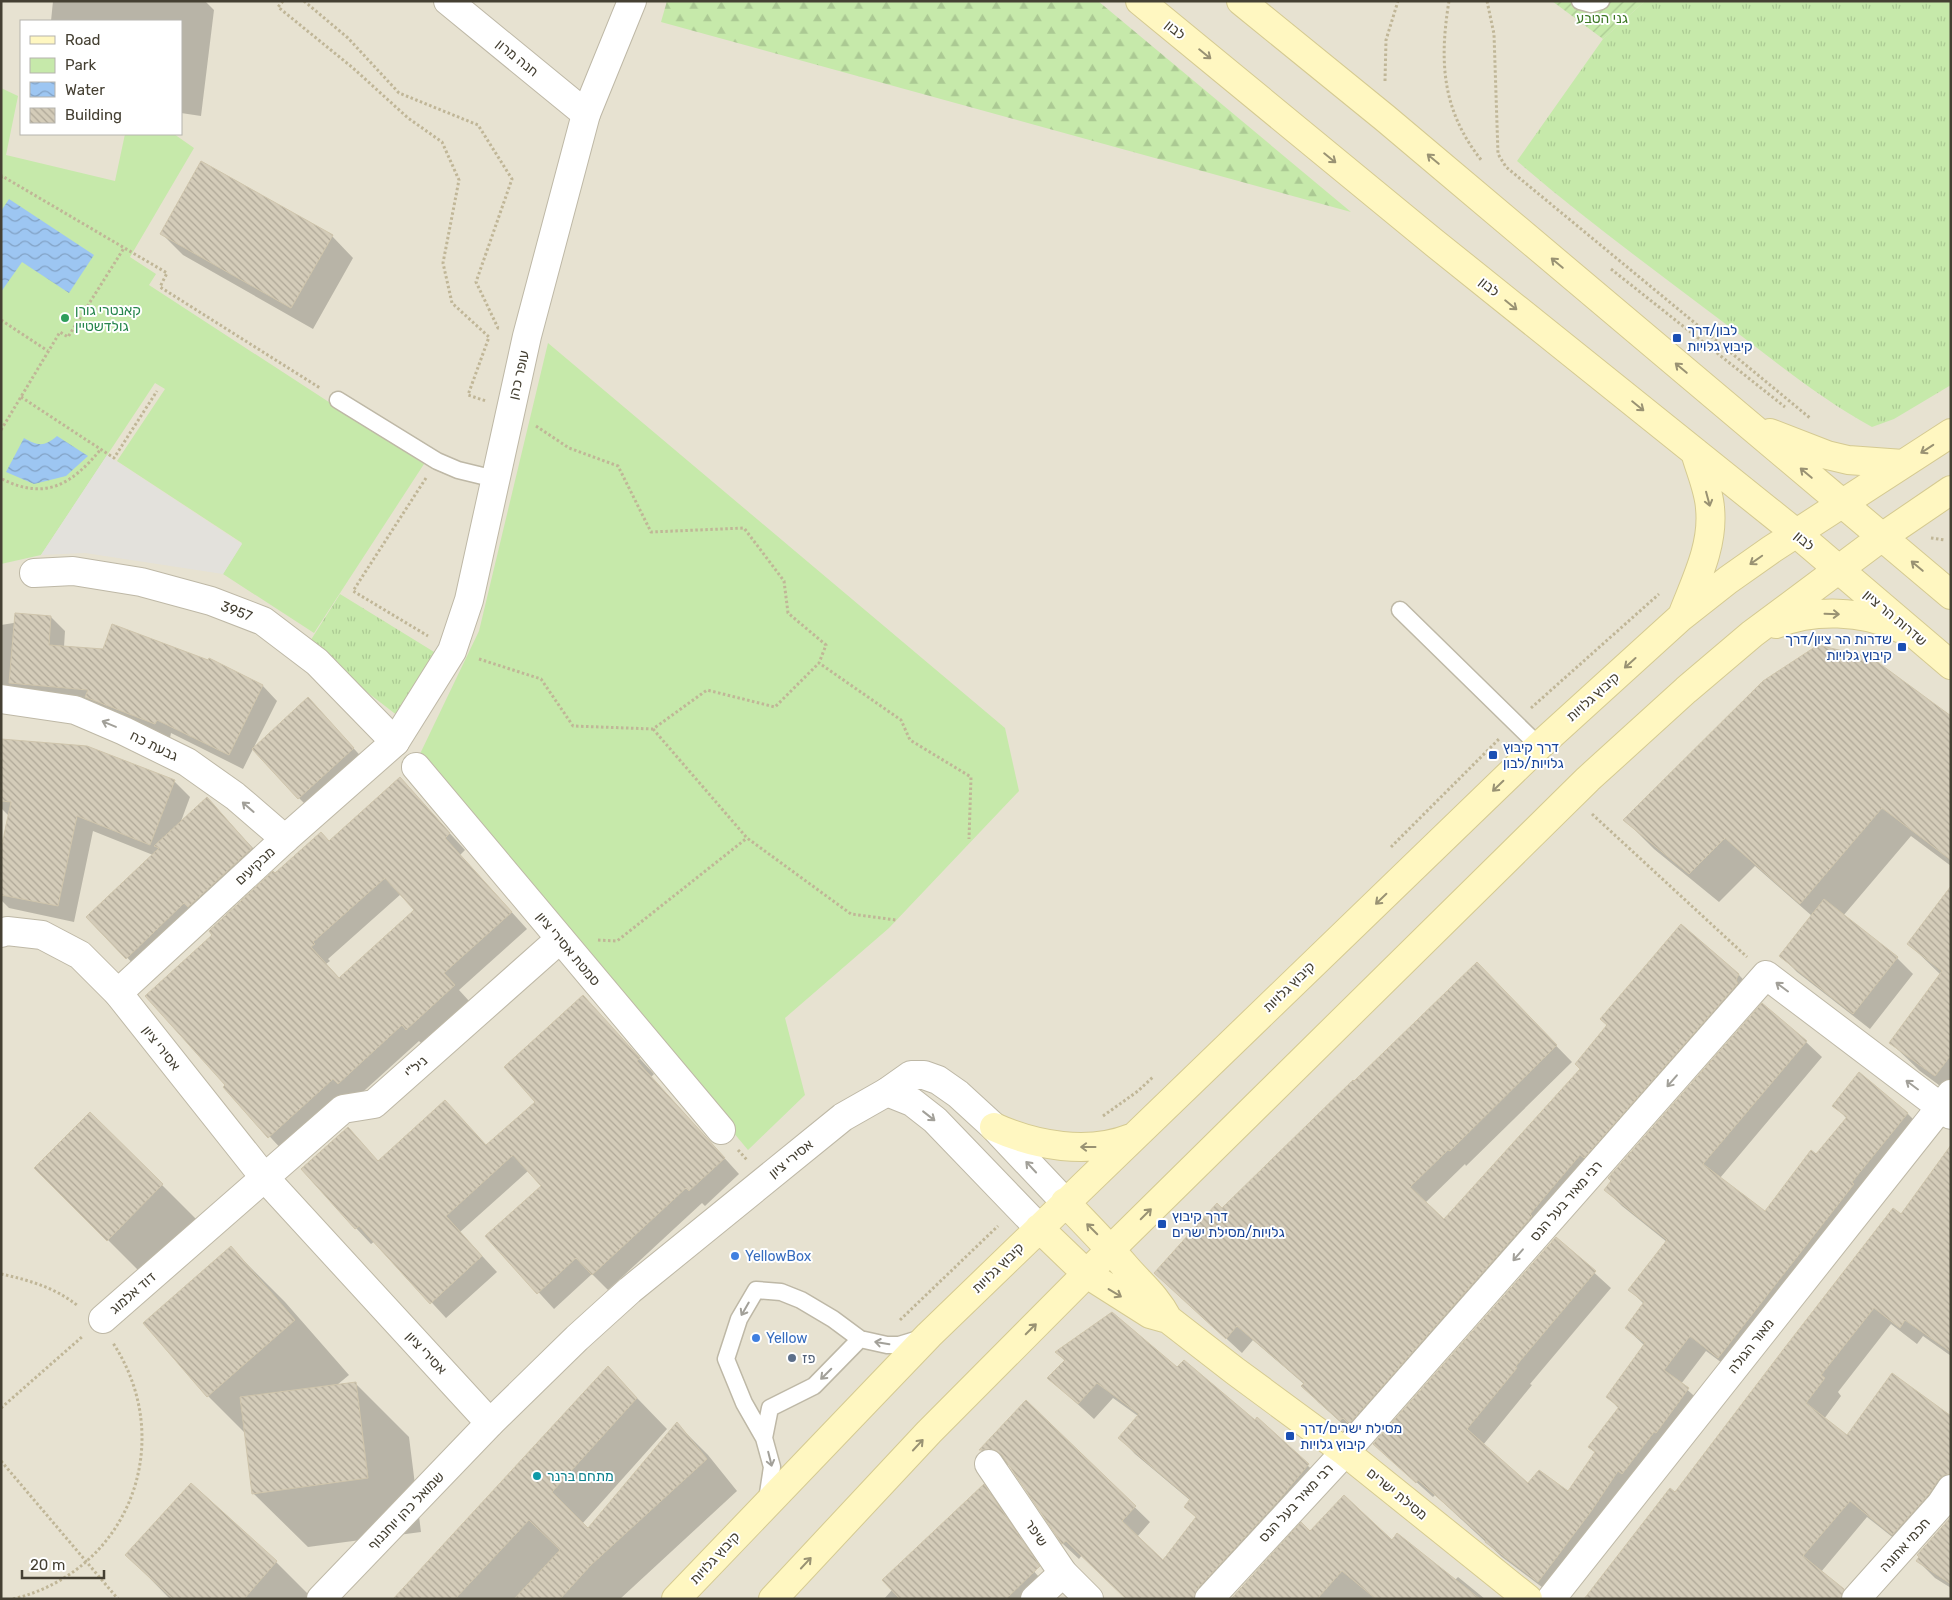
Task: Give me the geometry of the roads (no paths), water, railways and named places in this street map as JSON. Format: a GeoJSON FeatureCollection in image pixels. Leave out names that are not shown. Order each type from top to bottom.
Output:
{"type":"FeatureCollection","features":[{"type":"Feature","properties":{"kind":"main road","name":"לבון"},"geometry":{"type":"LineString","coordinates":[[1140,1],[1432,241],[1796,533],[1839,570]]}},
{"type":"Feature","properties":{"kind":"main road"},"geometry":{"type":"LineString","coordinates":[[1240,1],[1385,118],[1951,595]]}},
{"type":"Feature","properties":{"kind":"main road"},"geometry":{"type":"LineString","coordinates":[[1744,420],[1771,434],[1827,455],[1848,460],[1903,464]]}},
{"type":"Feature","properties":{"kind":"main road","name":"קיבוץ גלויות"},"geometry":{"type":"LineString","coordinates":[[676,1599],[929,1335],[1539,746],[1681,617],[1728,580],[1796,533],[1951,433]]}},
{"type":"Feature","properties":{"kind":"main road"},"geometry":{"type":"LineString","coordinates":[[1681,617],[1704,562],[1710,532],[1710,507],[1695,452]]}},
{"type":"Feature","properties":{"kind":"main road"},"geometry":{"type":"LineString","coordinates":[[773,1599],[929,1432],[1111,1249],[1588,779],[1686,690],[1752,634],[1882,537],[1951,490]]}},
{"type":"Feature","properties":{"kind":"main road","name":"שדרות הר ציון"},"geometry":{"type":"LineString","coordinates":[[1839,570],[1951,665]]}},
{"type":"Feature","properties":{"kind":"main road"},"geometry":{"type":"LineString","coordinates":[[1752,634],[1792,618],[1826,614],[1874,618],[1891,623],[1916,636]]}},
{"type":"Feature","properties":{"kind":"main road"},"geometry":{"type":"LineString","coordinates":[[994,1127],[1025,1138],[1082,1147],[1107,1146],[1135,1136]]}},
{"type":"Feature","properties":{"kind":"main road","name":"מסילת ישרים"},"geometry":{"type":"LineString","coordinates":[[1065,1202],[1111,1249],[1124,1266],[1159,1303],[1168,1319]]}},
{"type":"Feature","properties":{"kind":"main road","name":"מסילת ישרים"},"geometry":{"type":"LineString","coordinates":[[1039,1228],[1087,1274],[1150,1314],[1168,1319],[1345,1452],[1528,1599]]}},
{"type":"Feature","properties":{"kind":"street","name":"חנה מרון"},"geometry":{"type":"LineString","coordinates":[[448,1],[586,114]]}},
{"type":"Feature","properties":{"kind":"street","name":"עופר כהן"},"geometry":{"type":"LineString","coordinates":[[395,742],[452,651],[469,600],[527,336],[586,114],[632,1]]}},
{"type":"Feature","properties":{"kind":"street","name":"3957"},"geometry":{"type":"LineString","coordinates":[[34,573],[73,571],[141,582],[211,601],[263,621],[317,662],[395,742]]}},
{"type":"Feature","properties":{"kind":"street","name":"גבעת כח"},"geometry":{"type":"LineString","coordinates":[[1,699],[74,710],[132,735],[187,762],[235,796],[285,839]]}},
{"type":"Feature","properties":{"kind":"street","name":"מבקיעים"},"geometry":{"type":"LineString","coordinates":[[118,993],[285,839],[395,742]]}},
{"type":"Feature","properties":{"kind":"street","name":"סמטת אסירי ציון"},"geometry":{"type":"LineString","coordinates":[[416,767],[721,1130]]}},
{"type":"Feature","properties":{"kind":"street","name":"אסירי ציון"},"geometry":{"type":"LineString","coordinates":[[1,933],[42,935],[80,955],[118,993],[264,1177],[490,1422],[630,1290],[843,1117],[887,1092],[912,1075],[924,1075],[938,1080],[958,1094],[994,1127],[1065,1202]]}},
{"type":"Feature","properties":{"kind":"street","name":"ניל\"י"},"geometry":{"type":"LineString","coordinates":[[264,1177],[342,1109],[374,1104],[560,939]]}},
{"type":"Feature","properties":{"kind":"street","name":"רבי מאיר בעל הנס"},"geometry":{"type":"LineString","coordinates":[[1209,1599],[1345,1452],[1766,975],[1947,1105]]}},
{"type":"Feature","properties":{"kind":"street"},"geometry":{"type":"LineString","coordinates":[[887,1092],[912,1102],[935,1120],[1039,1228]]}},
{"type":"Feature","properties":{"kind":"street","name":"מאור הגולה"},"geometry":{"type":"LineString","coordinates":[[1551,1599],[1947,1105]]}},
{"type":"Feature","properties":{"kind":"street","name":"דוד אלמוג"},"geometry":{"type":"LineString","coordinates":[[101,1321],[264,1177]]}},
{"type":"Feature","properties":{"kind":"street","name":"שמואל כהן יוחננוף"},"geometry":{"type":"LineString","coordinates":[[321,1599],[490,1422]]}},
{"type":"Feature","properties":{"kind":"street","name":"שיפר"},"geometry":{"type":"LineString","coordinates":[[989,1464],[1063,1573],[1089,1599]]}},
{"type":"Feature","properties":{"kind":"street","name":"חכמי אתונה"},"geometry":{"type":"LineString","coordinates":[[1856,1599],[1941,1504],[1951,1489]]}},
{"type":"Feature","properties":{"kind":"street"},"geometry":{"type":"LineString","coordinates":[[1035,1599],[1063,1573]]}},
{"type":"Feature","properties":{"kind":"lane"},"geometry":{"type":"LineString","coordinates":[[1580,1],[1591,4],[1601,1]]}},
{"type":"Feature","properties":{"kind":"lane"},"geometry":{"type":"LineString","coordinates":[[338,400],[437,461],[458,470],[496,479]]}},
{"type":"Feature","properties":{"kind":"lane"},"geometry":{"type":"LineString","coordinates":[[1400,610],[1539,746]]}},
{"type":"Feature","properties":{"kind":"lane"},"geometry":{"type":"LineString","coordinates":[[766,1503],[770,1490],[772,1468],[764,1438],[744,1403],[726,1359],[739,1319],[756,1290],[782,1292],[801,1300],[833,1319],[860,1339],[887,1345],[899,1345],[929,1335]]}},
{"type":"Feature","properties":{"kind":"lane"},"geometry":{"type":"LineString","coordinates":[[764,1438],[770,1408],[814,1386],[860,1339]]}},
{"type":"Feature","properties":{"kind":"water"},"geometry":{"type":"Polygon","coordinates":[[[9,199],[94,255],[69,293],[22,262],[1,292],[1,211],[9,199]]]}},
{"type":"Feature","properties":{"kind":"water"},"geometry":{"type":"Polygon","coordinates":[[[57,436],[88,456],[66,476],[34,484],[6,472],[24,438],[33,443],[45,444],[57,436]]]}},
{"type":"Feature","properties":{"kind":"place","name":"קאנטרי גורן גולדשטיין"},"geometry":{"type":"Point","coordinates":[65,318]}},
{"type":"Feature","properties":{"kind":"place","name":"לבון/דרך קיבוץ גלויות"},"geometry":{"type":"Point","coordinates":[1677,338]}},
{"type":"Feature","properties":{"kind":"place","name":"שדרות הר ציון/דרך קיבוץ גלויות"},"geometry":{"type":"Point","coordinates":[1902,647]}},
{"type":"Feature","properties":{"kind":"place","name":"דרך קיבוץ גלויות/לבון"},"geometry":{"type":"Point","coordinates":[1493,755]}},
{"type":"Feature","properties":{"kind":"place","name":"דרך קיבוץ גלויות/מסילת ישרים"},"geometry":{"type":"Point","coordinates":[1162,1224]}},
{"type":"Feature","properties":{"kind":"place","name":"YellowBox"},"geometry":{"type":"Point","coordinates":[735,1256]}},
{"type":"Feature","properties":{"kind":"place","name":"Yellow"},"geometry":{"type":"Point","coordinates":[756,1338]}},
{"type":"Feature","properties":{"kind":"place","name":"פז"},"geometry":{"type":"Point","coordinates":[792,1358]}},
{"type":"Feature","properties":{"kind":"place","name":"מסילת ישרים/דרך קיבוץ גלויות"},"geometry":{"type":"Point","coordinates":[1290,1436]}},
{"type":"Feature","properties":{"kind":"place","name":"מתחם ברנר"},"geometry":{"type":"Point","coordinates":[537,1476]}},
{"type":"Feature","properties":{"kind":"park label","name":"גני הטבע"},"geometry":{"type":"Point","coordinates":[1602,18]}}]}
